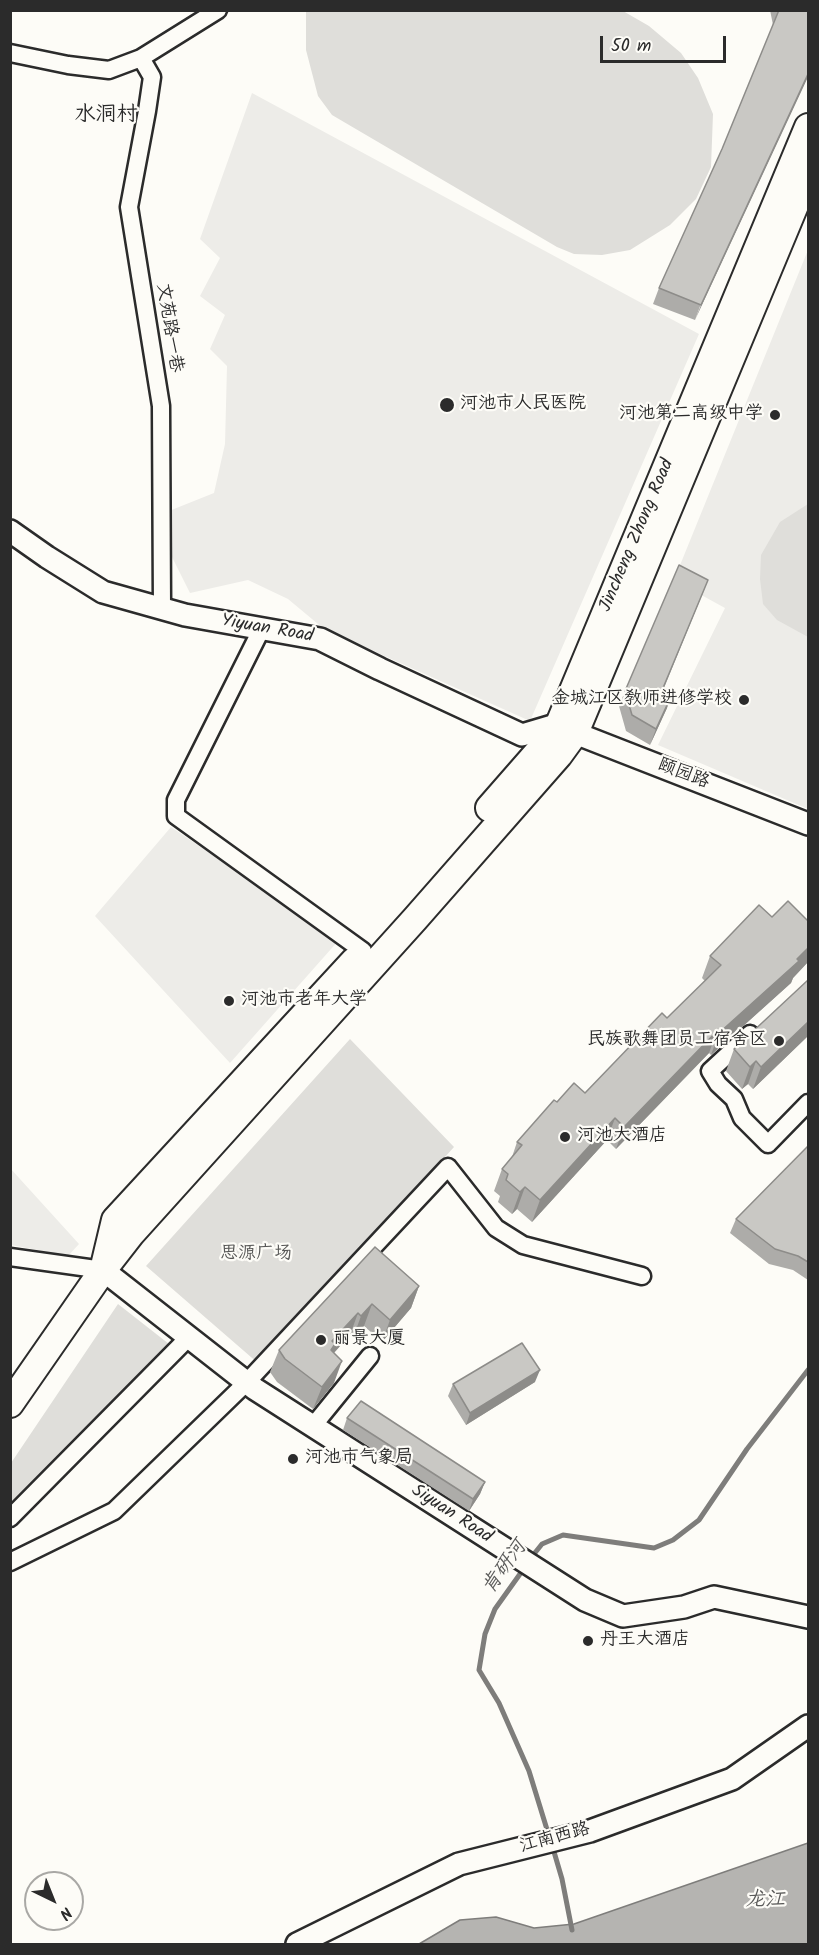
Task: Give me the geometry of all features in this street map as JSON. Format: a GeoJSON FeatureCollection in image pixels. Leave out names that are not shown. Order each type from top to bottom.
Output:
{"type":"FeatureCollection","features":[{"type":"Feature","properties":{"kind":"main road","name":"Jincheng Zhong Road"},"geometry":{"type":"LineString","coordinates":[[410,913],[559,755],[567,729],[808,127]]}},
{"type":"Feature","properties":{"kind":"main road","name":"Jincheng Zhong Road"},"geometry":{"type":"LineString","coordinates":[[567,729],[808,174]]}},
{"type":"Feature","properties":{"kind":"main road"},"geometry":{"type":"LineString","coordinates":[[103,1270],[115,1220],[363,951],[410,913]]}},
{"type":"Feature","properties":{"kind":"main road"},"geometry":{"type":"LineString","coordinates":[[10,1404],[103,1270],[131,1234],[410,913]]}},
{"type":"Feature","properties":{"kind":"street"},"geometry":{"type":"LineString","coordinates":[[10,53],[109,70],[141,58],[218,10]]}},
{"type":"Feature","properties":{"kind":"street","name":"文苑路一巷"},"geometry":{"type":"LineString","coordinates":[[141,58],[152,77],[129,207],[161,406],[162,608]]}},
{"type":"Feature","properties":{"kind":"street","name":"Yiyuan Road"},"geometry":{"type":"LineString","coordinates":[[10,531],[46,557],[103,592],[185,615],[320,639],[522,735],[567,729]]}},
{"type":"Feature","properties":{"kind":"street"},"geometry":{"type":"LineString","coordinates":[[262,628],[176,800],[176,816],[363,951]]}},
{"type":"Feature","properties":{"kind":"street","name":"颐园路"},"geometry":{"type":"LineString","coordinates":[[567,729],[808,824]]}},
{"type":"Feature","properties":{"kind":"street"},"geometry":{"type":"LineString","coordinates":[[762,1024],[710,1071],[718,1084],[734,1099],[742,1118],[768,1144],[808,1103]]}},
{"type":"Feature","properties":{"kind":"street"},"geometry":{"type":"LineString","coordinates":[[10,1562],[114,1511],[247,1382],[448,1167],[496,1228],[523,1245],[642,1276]]}},
{"type":"Feature","properties":{"kind":"street"},"geometry":{"type":"LineString","coordinates":[[10,1257],[103,1270]]}},
{"type":"Feature","properties":{"kind":"street","name":"Siyuan Road"},"geometry":{"type":"LineString","coordinates":[[103,1270],[247,1382],[585,1600],[623,1616],[684,1607],[714,1598],[808,1617]]}},
{"type":"Feature","properties":{"kind":"street"},"geometry":{"type":"LineString","coordinates":[[10,1518],[189,1337]]}},
{"type":"Feature","properties":{"kind":"street"},"geometry":{"type":"LineString","coordinates":[[313,1426],[370,1356]]}},
{"type":"Feature","properties":{"kind":"street","name":"江南西路"},"geometry":{"type":"LineString","coordinates":[[297,1944],[459,1864],[590,1831],[732,1779],[808,1726]]}},
{"type":"Feature","properties":{"kind":"shaded area","name":"河池市人民医院"},"geometry":{"type":"Polygon","coordinates":[[[252,93],[699,334],[530,721],[324,629],[288,599],[248,580],[190,593],[169,551],[169,511],[214,493],[225,444],[227,366],[210,349],[225,315],[200,296],[220,258],[200,239],[252,93]]]}},
{"type":"Feature","properties":{"kind":"shaded area"},"geometry":{"type":"Polygon","coordinates":[[[808,250],[808,809],[658,745],[725,608],[674,580],[808,250]]]}},
{"type":"Feature","properties":{"kind":"shaded area","name":"河池市老年大学"},"geometry":{"type":"Polygon","coordinates":[[[171,827],[339,940],[230,1063],[95,916],[171,827]]]}},
{"type":"Feature","properties":{"kind":"shaded area"},"geometry":{"type":"Polygon","coordinates":[[[10,1168],[79,1244],[68,1256],[11,1245],[10,1168]]]}},
{"type":"Feature","properties":{"kind":"green space"},"geometry":{"type":"Polygon","coordinates":[[[306,11],[623,11],[649,26],[681,53],[698,78],[713,114],[711,167],[696,199],[670,225],[630,250],[602,255],[574,254],[557,247],[332,115],[318,96],[306,50],[306,11]]]}},
{"type":"Feature","properties":{"kind":"green space"},"geometry":{"type":"Polygon","coordinates":[[[808,504],[808,637],[777,620],[763,604],[760,579],[761,555],[780,522],[808,504]]]}},
{"type":"Feature","properties":{"kind":"green space","name":"思源广场"},"geometry":{"type":"Polygon","coordinates":[[[350,1039],[454,1147],[259,1364],[146,1266],[350,1039]]]}},
{"type":"Feature","properties":{"kind":"green space"},"geometry":{"type":"Polygon","coordinates":[[[118,1304],[169,1344],[11,1503],[11,1463],[118,1304]]]}},
{"type":"Feature","properties":{"kind":"water","name":"龙江"},"geometry":{"type":"Polygon","coordinates":[[[808,1843],[808,1944],[419,1944],[460,1920],[496,1917],[534,1928],[574,1924],[808,1843]]]}},
{"type":"Feature","properties":{"kind":"building"},"geometry":{"type":"Polygon","coordinates":[[[779,10],[808,10],[808,74],[701,305],[659,288],[722,149],[779,10]]]}},
{"type":"Feature","properties":{"kind":"building"},"geometry":{"type":"Polygon","coordinates":[[[679,565],[708,580],[663,688],[673,692],[656,729],[632,715],[625,691],[679,565]]]}},
{"type":"Feature","properties":{"kind":"building"},"geometry":{"type":"Polygon","coordinates":[[[788,901],[808,921],[808,948],[797,959],[799,961],[719,1033],[717,1031],[624,1127],[615,1118],[540,1200],[525,1187],[520,1192],[506,1180],[508,1174],[502,1169],[522,1145],[517,1142],[554,1100],[557,1102],[574,1083],[585,1093],[662,1013],[667,1018],[721,965],[710,956],[759,905],[772,917],[788,901]]]}},
{"type":"Feature","properties":{"kind":"building"},"geometry":{"type":"Polygon","coordinates":[[[808,980],[808,1022],[761,1067],[756,1061],[750,1067],[734,1049],[808,980]]]}},
{"type":"Feature","properties":{"kind":"building"},"geometry":{"type":"Polygon","coordinates":[[[808,1146],[808,1262],[798,1256],[775,1249],[736,1219],[808,1146]]]}},
{"type":"Feature","properties":{"kind":"building","name":"丽景大厦"},"geometry":{"type":"Polygon","coordinates":[[[375,1247],[419,1286],[390,1320],[372,1304],[361,1316],[358,1313],[332,1341],[335,1344],[331,1350],[342,1361],[322,1387],[285,1359],[279,1350],[375,1247]]]}},
{"type":"Feature","properties":{"kind":"building"},"geometry":{"type":"Polygon","coordinates":[[[522,1343],[540,1370],[470,1413],[453,1384],[522,1343]]]}},
{"type":"Feature","properties":{"kind":"building"},"geometry":{"type":"Polygon","coordinates":[[[361,1401],[485,1482],[473,1499],[347,1418],[361,1401]]]}},
{"type":"Feature","properties":{"kind":"waterway","name":"肯研河"},"geometry":{"type":"LineString","coordinates":[[530,1559],[542,1544],[563,1535],[654,1548],[673,1540],[699,1520],[747,1449],[808,1370]]}},
{"type":"Feature","properties":{"kind":"waterway","name":"肯研河"},"geometry":{"type":"LineString","coordinates":[[525,1567],[495,1609],[485,1634],[479,1670],[499,1703],[529,1771],[549,1836]]}},
{"type":"Feature","properties":{"kind":"waterway","name":"肯研河"},"geometry":{"type":"LineString","coordinates":[[552,1845],[562,1879],[572,1930]]}},
{"type":"Feature","properties":{"kind":"place","name":"河池市人民医院"},"geometry":{"type":"Point","coordinates":[447,405]}},
{"type":"Feature","properties":{"kind":"place","name":"河池第二高级中学"},"geometry":{"type":"Point","coordinates":[775,415]}},
{"type":"Feature","properties":{"kind":"place","name":"金城江区教师进修学校"},"geometry":{"type":"Point","coordinates":[744,700]}},
{"type":"Feature","properties":{"kind":"place","name":"河池市老年大学"},"geometry":{"type":"Point","coordinates":[229,1001]}},
{"type":"Feature","properties":{"kind":"place","name":"民族歌舞团员工宿舍区"},"geometry":{"type":"Point","coordinates":[779,1041]}},
{"type":"Feature","properties":{"kind":"place","name":"河池大酒店"},"geometry":{"type":"Point","coordinates":[565,1137]}},
{"type":"Feature","properties":{"kind":"place","name":"丽景大厦"},"geometry":{"type":"Point","coordinates":[321,1340]}},
{"type":"Feature","properties":{"kind":"place","name":"河池市气象局"},"geometry":{"type":"Point","coordinates":[293,1459]}},
{"type":"Feature","properties":{"kind":"place","name":"丹王大酒店"},"geometry":{"type":"Point","coordinates":[588,1641]}},
{"type":"Feature","properties":{"kind":"district","name":"水洞村"},"geometry":{"type":"Point","coordinates":[106,116]}}]}
